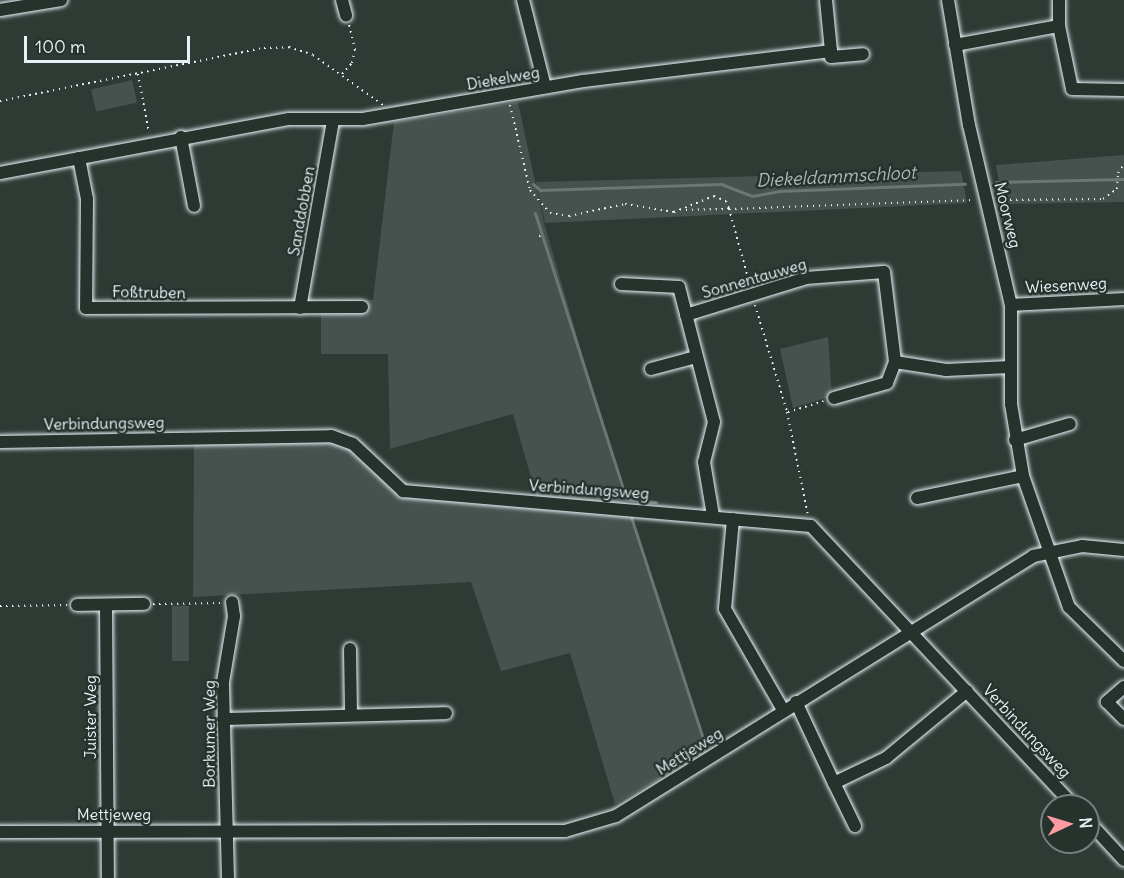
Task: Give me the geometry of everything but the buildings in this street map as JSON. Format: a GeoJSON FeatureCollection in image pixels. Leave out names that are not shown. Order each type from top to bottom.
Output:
{"type":"FeatureCollection","features":[{"type":"Feature","properties":{"kind":"street"},"geometry":{"type":"LineString","coordinates":[[0,10],[61,0]]}},
{"type":"Feature","properties":{"kind":"street"},"geometry":{"type":"LineString","coordinates":[[342,0],[346,15]]}},
{"type":"Feature","properties":{"kind":"street"},"geometry":{"type":"LineString","coordinates":[[523,0],[545,87]]}},
{"type":"Feature","properties":{"kind":"street"},"geometry":{"type":"LineString","coordinates":[[826,0],[831,51]]}},
{"type":"Feature","properties":{"kind":"street","name":"Moorweg"},"geometry":{"type":"LineString","coordinates":[[948,0],[987,200],[1011,305],[1010,367],[1015,440],[1023,476],[1070,607],[1124,661]]}},
{"type":"Feature","properties":{"kind":"street"},"geometry":{"type":"LineString","coordinates":[[1059,0],[1059,26],[1072,89],[1124,90]]}},
{"type":"Feature","properties":{"kind":"street"},"geometry":{"type":"LineString","coordinates":[[955,45],[1059,26]]}},
{"type":"Feature","properties":{"kind":"street","name":"Diekelweg"},"geometry":{"type":"LineString","coordinates":[[0,173],[181,137],[289,119],[333,120],[393,113],[545,87],[831,51],[831,57],[863,54]]}},
{"type":"Feature","properties":{"kind":"street","name":"Sanddobben"},"geometry":{"type":"LineString","coordinates":[[300,308],[333,120]]}},
{"type":"Feature","properties":{"kind":"street"},"geometry":{"type":"LineString","coordinates":[[181,137],[194,206]]}},
{"type":"Feature","properties":{"kind":"street","name":"Foßtruben"},"geometry":{"type":"LineString","coordinates":[[79,158],[87,199],[86,308],[362,307]]}},
{"type":"Feature","properties":{"kind":"street","name":"Sonnentauweg"},"geometry":{"type":"LineString","coordinates":[[686,315],[806,278],[884,272],[894,362]]}},
{"type":"Feature","properties":{"kind":"street","name":"Sonnentauweg"},"geometry":{"type":"LineString","coordinates":[[621,284],[679,287],[714,422],[704,462],[713,516]]}},
{"type":"Feature","properties":{"kind":"street","name":"Wiesenweg"},"geometry":{"type":"LineString","coordinates":[[1011,305],[1124,298]]}},
{"type":"Feature","properties":{"kind":"street"},"geometry":{"type":"LineString","coordinates":[[651,369],[696,357]]}},
{"type":"Feature","properties":{"kind":"street"},"geometry":{"type":"LineString","coordinates":[[834,398],[887,383],[894,362],[946,370],[1010,367]]}},
{"type":"Feature","properties":{"kind":"street"},"geometry":{"type":"LineString","coordinates":[[1015,440],[1070,423]]}},
{"type":"Feature","properties":{"kind":"street","name":"Verbindungsweg"},"geometry":{"type":"LineString","coordinates":[[0,442],[331,436],[353,444],[403,491],[811,526],[912,629],[1063,794]]}},
{"type":"Feature","properties":{"kind":"street"},"geometry":{"type":"LineString","coordinates":[[917,498],[1023,476]]}},
{"type":"Feature","properties":{"kind":"street"},"geometry":{"type":"LineString","coordinates":[[733,519],[725,609],[783,710]]}},
{"type":"Feature","properties":{"kind":"street","name":"Mettjeweg"},"geometry":{"type":"LineString","coordinates":[[0,832],[107,830],[565,831],[616,816],[912,629],[1033,556],[1082,546],[1124,550]]}},
{"type":"Feature","properties":{"kind":"street","name":"Borkumer Weg"},"geometry":{"type":"LineString","coordinates":[[227,831],[224,718],[232,602]]}},
{"type":"Feature","properties":{"kind":"street","name":"Juister Weg"},"geometry":{"type":"LineString","coordinates":[[106,604],[108,878]]}},
{"type":"Feature","properties":{"kind":"street"},"geometry":{"type":"LineString","coordinates":[[76,605],[144,604]]}},
{"type":"Feature","properties":{"kind":"street"},"geometry":{"type":"LineString","coordinates":[[350,649],[351,713]]}},
{"type":"Feature","properties":{"kind":"street"},"geometry":{"type":"LineString","coordinates":[[1124,687],[1107,702],[1124,719]]}},
{"type":"Feature","properties":{"kind":"street"},"geometry":{"type":"LineString","coordinates":[[834,783],[886,758],[967,691]]}},
{"type":"Feature","properties":{"kind":"street"},"geometry":{"type":"LineString","coordinates":[[796,702],[855,826]]}},
{"type":"Feature","properties":{"kind":"street"},"geometry":{"type":"LineString","coordinates":[[224,718],[351,713],[446,713]]}},
{"type":"Feature","properties":{"kind":"street"},"geometry":{"type":"LineString","coordinates":[[227,831],[228,878]]}},
{"type":"Feature","properties":{"kind":"street"},"geometry":{"type":"LineString","coordinates":[[1100,834],[1124,860]]}},
{"type":"Feature","properties":{"kind":"path"},"geometry":{"type":"LineString","coordinates":[[342,74],[352,63],[355,50],[346,15]]}},
{"type":"Feature","properties":{"kind":"path"},"geometry":{"type":"LineString","coordinates":[[0,101],[264,48],[289,47],[313,55],[393,113]]}},
{"type":"Feature","properties":{"kind":"path"},"geometry":{"type":"LineString","coordinates":[[138,74],[151,143]]}},
{"type":"Feature","properties":{"kind":"path"},"geometry":{"type":"LineString","coordinates":[[507,94],[530,190],[545,209],[559,216],[617,204],[683,210],[987,200],[1103,200],[1117,189],[1118,172],[1124,164]]}},
{"type":"Feature","properties":{"kind":"path"},"geometry":{"type":"LineString","coordinates":[[683,210],[714,196],[726,201],[788,412],[811,526]]}},
{"type":"Feature","properties":{"kind":"path"},"geometry":{"type":"LineString","coordinates":[[539,236],[545,235]]}},
{"type":"Feature","properties":{"kind":"path"},"geometry":{"type":"LineString","coordinates":[[788,412],[834,398]]}},
{"type":"Feature","properties":{"kind":"path"},"geometry":{"type":"LineString","coordinates":[[144,604],[232,602]]}},
{"type":"Feature","properties":{"kind":"path"},"geometry":{"type":"LineString","coordinates":[[0,606],[76,605]]}},
{"type":"Feature","properties":{"kind":"shaded area"},"geometry":{"type":"Polygon","coordinates":[[[132,80],[137,102],[96,112],[91,89],[132,80]]]}},
{"type":"Feature","properties":{"kind":"shaded area"},"geometry":{"type":"Polygon","coordinates":[[[518,102],[544,223],[627,509],[707,752],[615,804],[570,653],[501,671],[471,582],[193,597],[194,440],[331,436],[353,444],[403,491],[538,502],[513,414],[390,449],[388,354],[321,354],[321,301],[373,300],[394,122],[518,102]]]}},
{"type":"Feature","properties":{"kind":"shaded area"},"geometry":{"type":"Polygon","coordinates":[[[1124,155],[1124,202],[1003,204],[996,165],[1124,155]]]}},
{"type":"Feature","properties":{"kind":"shaded area"},"geometry":{"type":"Polygon","coordinates":[[[961,171],[967,203],[545,223],[536,182],[961,171]]]}},
{"type":"Feature","properties":{"kind":"shaded area"},"geometry":{"type":"Polygon","coordinates":[[[828,337],[832,396],[793,408],[780,349],[828,337]]]}},
{"type":"Feature","properties":{"kind":"shaded area"},"geometry":{"type":"Polygon","coordinates":[[[172,606],[189,606],[189,661],[172,661],[172,606]]]}},
{"type":"Feature","properties":{"kind":"waterway","name":"Diekeldammschloot"},"geometry":{"type":"LineString","coordinates":[[996,182],[1124,179]]}},
{"type":"Feature","properties":{"kind":"waterway","name":"Diekeldammschloot"},"geometry":{"type":"LineString","coordinates":[[533,184],[540,190],[721,184],[752,196],[779,191],[965,184]]}},
{"type":"Feature","properties":{"kind":"waterway","name":"Diekeldammschloot"},"geometry":{"type":"LineString","coordinates":[[535,213],[626,499],[656,502]]}},
{"type":"Feature","properties":{"kind":"waterway"},"geometry":{"type":"LineString","coordinates":[[631,517],[703,738]]}}]}
